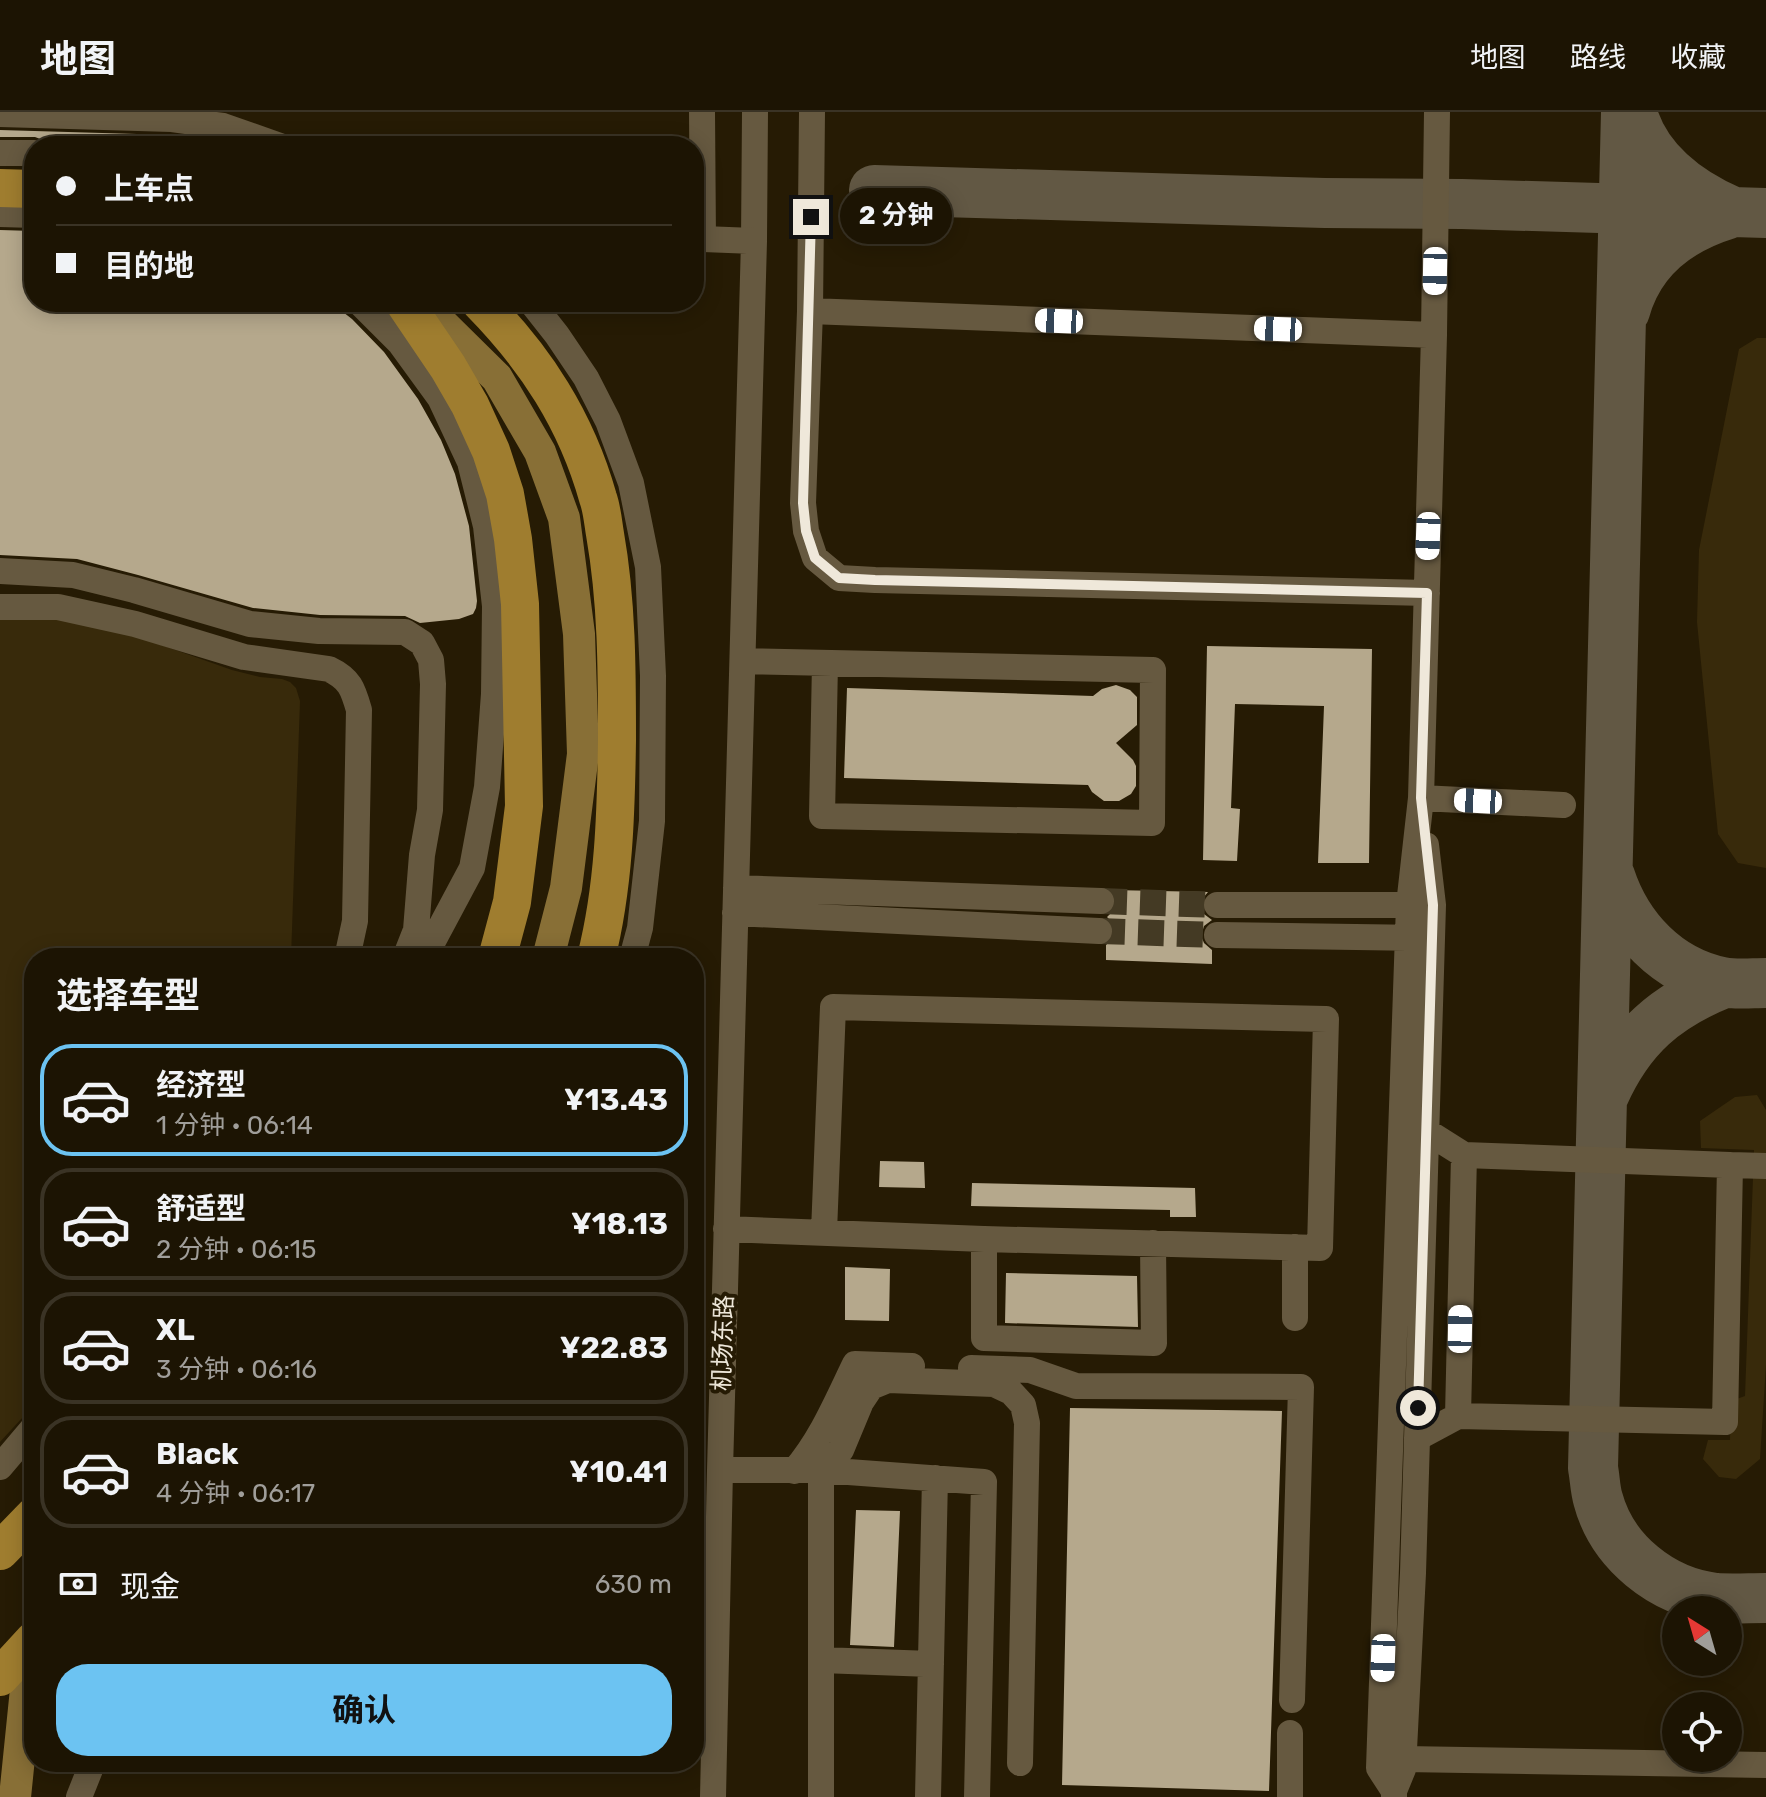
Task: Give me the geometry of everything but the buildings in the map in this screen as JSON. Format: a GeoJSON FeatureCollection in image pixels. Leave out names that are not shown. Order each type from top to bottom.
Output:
{"type":"FeatureCollection","features":[{"type":"Feature","properties":{"kind":"highway"},"geometry":{"type":"LineString","coordinates":[[0,188],[24,189]]}},
{"type":"Feature","properties":{"kind":"highway"},"geometry":{"type":"LineString","coordinates":[[411,312],[470,405],[491,451],[505,494],[513,539],[520,604],[524,806],[512,902],[500,948]]}},
{"type":"Feature","properties":{"kind":"highway"},"geometry":{"type":"LineString","coordinates":[[490,312],[531,358],[556,398],[576,436],[599,499],[611,573],[617,681],[616,811],[605,921],[598,948]]}},
{"type":"Feature","properties":{"kind":"highway"},"geometry":{"type":"LineString","coordinates":[[0,1551],[24,1526]]}},
{"type":"Feature","properties":{"kind":"highway"},"geometry":{"type":"LineString","coordinates":[[0,1677],[24,1651]]}},
{"type":"Feature","properties":{"kind":"main road"},"geometry":{"type":"LineString","coordinates":[[430,312],[497,378],[540,452],[564,518],[579,634],[583,754],[566,888],[551,948]]}},
{"type":"Feature","properties":{"kind":"main road"},"geometry":{"type":"LineString","coordinates":[[15,1797],[24,1709]]}},
{"type":"Feature","properties":{"kind":"street"},"geometry":{"type":"LineString","coordinates":[[702,112],[702,136]]}},
{"type":"Feature","properties":{"kind":"street","name":"机场东路"},"geometry":{"type":"LineString","coordinates":[[713,1797],[755,112]]}},
{"type":"Feature","properties":{"kind":"street"},"geometry":{"type":"LineString","coordinates":[[812,112],[810,311],[803,503],[806,531],[815,558],[839,578],[1427,593]]}},
{"type":"Feature","properties":{"kind":"street"},"geometry":{"type":"LineString","coordinates":[[1395,1777],[1421,905],[1437,112]]}},
{"type":"Feature","properties":{"kind":"street"},"geometry":{"type":"LineString","coordinates":[[0,114],[172,119],[223,126],[252,136]]}},
{"type":"Feature","properties":{"kind":"street"},"geometry":{"type":"LineString","coordinates":[[0,153],[24,153]]}},
{"type":"Feature","properties":{"kind":"street"},"geometry":{"type":"LineString","coordinates":[[0,214],[24,215]]}},
{"type":"Feature","properties":{"kind":"street"},"geometry":{"type":"LineString","coordinates":[[704,239],[754,241]]}},
{"type":"Feature","properties":{"kind":"street"},"geometry":{"type":"LineString","coordinates":[[810,311],[1434,335]]}},
{"type":"Feature","properties":{"kind":"street"},"geometry":{"type":"LineString","coordinates":[[369,312],[400,343],[440,398],[470,462],[486,526],[495,606],[494,694],[487,787],[472,868],[429,948]]}},
{"type":"Feature","properties":{"kind":"street"},"geometry":{"type":"LineString","coordinates":[[539,312],[586,378],[608,421],[631,483],[648,567],[653,676],[652,821],[640,928],[635,948]]}},
{"type":"Feature","properties":{"kind":"street"},"geometry":{"type":"LineString","coordinates":[[0,571],[73,575],[250,624],[319,631],[405,632],[422,643],[431,660],[433,684],[430,810],[422,855],[416,930],[409,948]]}},
{"type":"Feature","properties":{"kind":"street"},"geometry":{"type":"LineString","coordinates":[[135,624],[136,580]]}},
{"type":"Feature","properties":{"kind":"street"},"geometry":{"type":"LineString","coordinates":[[213,604],[214,648]]}},
{"type":"Feature","properties":{"kind":"street"},"geometry":{"type":"LineString","coordinates":[[0,607],[58,607],[135,624],[244,657],[329,669],[342,675],[353,689],[359,710],[355,921],[349,948]]}},
{"type":"Feature","properties":{"kind":"street"},"geometry":{"type":"LineString","coordinates":[[743,661],[1153,670],[1152,823],[822,816],[825,663]]}},
{"type":"Feature","properties":{"kind":"street"},"geometry":{"type":"LineString","coordinates":[[1421,798],[1563,805]]}},
{"type":"Feature","properties":{"kind":"street"},"geometry":{"type":"LineString","coordinates":[[736,901],[1101,901]]}},
{"type":"Feature","properties":{"kind":"street"},"geometry":{"type":"LineString","coordinates":[[736,901],[1099,931]]}},
{"type":"Feature","properties":{"kind":"street"},"geometry":{"type":"LineString","coordinates":[[1217,905],[1421,905]]}},
{"type":"Feature","properties":{"kind":"street"},"geometry":{"type":"LineString","coordinates":[[355,921],[362,948]]}},
{"type":"Feature","properties":{"kind":"street"},"geometry":{"type":"LineString","coordinates":[[1217,935],[1420,938]]}},
{"type":"Feature","properties":{"kind":"street"},"geometry":{"type":"LineString","coordinates":[[1395,1777],[1413,1573],[1426,1131],[1420,938]]}},
{"type":"Feature","properties":{"kind":"street"},"geometry":{"type":"LineString","coordinates":[[726,1229],[1320,1248],[1326,1019],[833,1007],[824,1232]]}},
{"type":"Feature","properties":{"kind":"street"},"geometry":{"type":"LineString","coordinates":[[1426,1131],[1464,1155],[1766,1166]]}},
{"type":"Feature","properties":{"kind":"street"},"geometry":{"type":"LineString","coordinates":[[1458,1416],[1464,1155]]}},
{"type":"Feature","properties":{"kind":"street"},"geometry":{"type":"LineString","coordinates":[[1417,1438],[1458,1416],[1725,1422],[1730,1165]]}},
{"type":"Feature","properties":{"kind":"street"},"geometry":{"type":"LineString","coordinates":[[984,1239],[984,1338],[1154,1343],[1153,1243]]}},
{"type":"Feature","properties":{"kind":"street"},"geometry":{"type":"LineString","coordinates":[[1295,1247],[1295,1318]]}},
{"type":"Feature","properties":{"kind":"street"},"geometry":{"type":"LineString","coordinates":[[794,1471],[819,1436],[855,1364],[1030,1370],[1076,1386],[1301,1387],[1292,1700]]}},
{"type":"Feature","properties":{"kind":"street"},"geometry":{"type":"LineString","coordinates":[[821,1797],[821,1470],[841,1450],[861,1402],[871,1387],[888,1380],[994,1384],[1011,1392],[1023,1405],[1027,1423],[1020,1763]]}},
{"type":"Feature","properties":{"kind":"street"},"geometry":{"type":"LineString","coordinates":[[0,1467],[24,1439]]}},
{"type":"Feature","properties":{"kind":"street"},"geometry":{"type":"LineString","coordinates":[[720,1470],[821,1470],[984,1482],[977,1797]]}},
{"type":"Feature","properties":{"kind":"street"},"geometry":{"type":"LineString","coordinates":[[928,1797],[935,1478]]}},
{"type":"Feature","properties":{"kind":"street"},"geometry":{"type":"LineString","coordinates":[[821,1660],[931,1664]]}},
{"type":"Feature","properties":{"kind":"street"},"geometry":{"type":"LineString","coordinates":[[1290,1733],[1290,1797]]}},
{"type":"Feature","properties":{"kind":"street"},"geometry":{"type":"LineString","coordinates":[[1395,1777],[1766,1765]]}},
{"type":"Feature","properties":{"kind":"street"},"geometry":{"type":"LineString","coordinates":[[79,1797],[89,1772]]}},
{"type":"Feature","properties":{"kind":"street"},"geometry":{"type":"LineString","coordinates":[[0,1780],[4,1797]]}},
{"type":"Feature","properties":{"kind":"shaded area"},"geometry":{"type":"Polygon","coordinates":[[[1757,338],[1766,338],[1766,868],[1738,863],[1718,834],[1697,622],[1699,550],[1739,349],[1757,338]]]}},
{"type":"Feature","properties":{"kind":"shaded area"},"geometry":{"type":"Polygon","coordinates":[[[0,617],[65,619],[119,630],[232,670],[282,679],[296,688],[300,701],[291,948],[24,948],[24,1416],[0,1442],[0,617]]]}},
{"type":"Feature","properties":{"kind":"shaded area"},"geometry":{"type":"Polygon","coordinates":[[[1757,1095],[1766,1110],[1766,1365],[1760,1459],[1736,1479],[1719,1477],[1703,1459],[1708,1440],[1730,1440],[1731,1401],[1745,1396],[1754,1150],[1701,1148],[1700,1121],[1735,1097],[1757,1095]]]}},
{"type":"Feature","properties":{"kind":"taxiway"},"geometry":{"type":"LineString","coordinates":[[1626,112],[1593,1468],[1597,1495],[1605,1518],[1627,1552],[1642,1566],[1659,1578],[1696,1594],[1716,1598],[1766,1598]]}},
{"type":"Feature","properties":{"kind":"taxiway"},"geometry":{"type":"LineString","coordinates":[[1632,112],[1638,129],[1657,159],[1684,184],[1731,211]]}},
{"type":"Feature","properties":{"kind":"taxiway"},"geometry":{"type":"LineString","coordinates":[[874,190],[1766,213]]}},
{"type":"Feature","properties":{"kind":"taxiway"},"geometry":{"type":"LineString","coordinates":[[1625,311],[1640,276],[1663,249],[1693,228],[1728,214]]}},
{"type":"Feature","properties":{"kind":"taxiway"},"geometry":{"type":"LineString","coordinates":[[1610,876],[1617,895],[1638,929],[1667,957],[1684,968],[1722,982],[1766,983]]}},
{"type":"Feature","properties":{"kind":"taxiway"},"geometry":{"type":"LineString","coordinates":[[1604,1095],[1626,1056],[1652,1026],[1684,1002],[1724,983]]}},
{"type":"Feature","properties":{"kind":"tunnel"},"geometry":{"type":"LineString","coordinates":[[1101,901],[1217,905]]}},
{"type":"Feature","properties":{"kind":"tunnel"},"geometry":{"type":"LineString","coordinates":[[1099,931],[1217,935]]}},
{"type":"Feature","properties":{"kind":"route"},"geometry":{"type":"LineString","coordinates":[[811,217],[803,503],[806,531],[815,558],[839,578],[1427,593],[1421,798],[1433,905],[1418,1408]]}}]}
